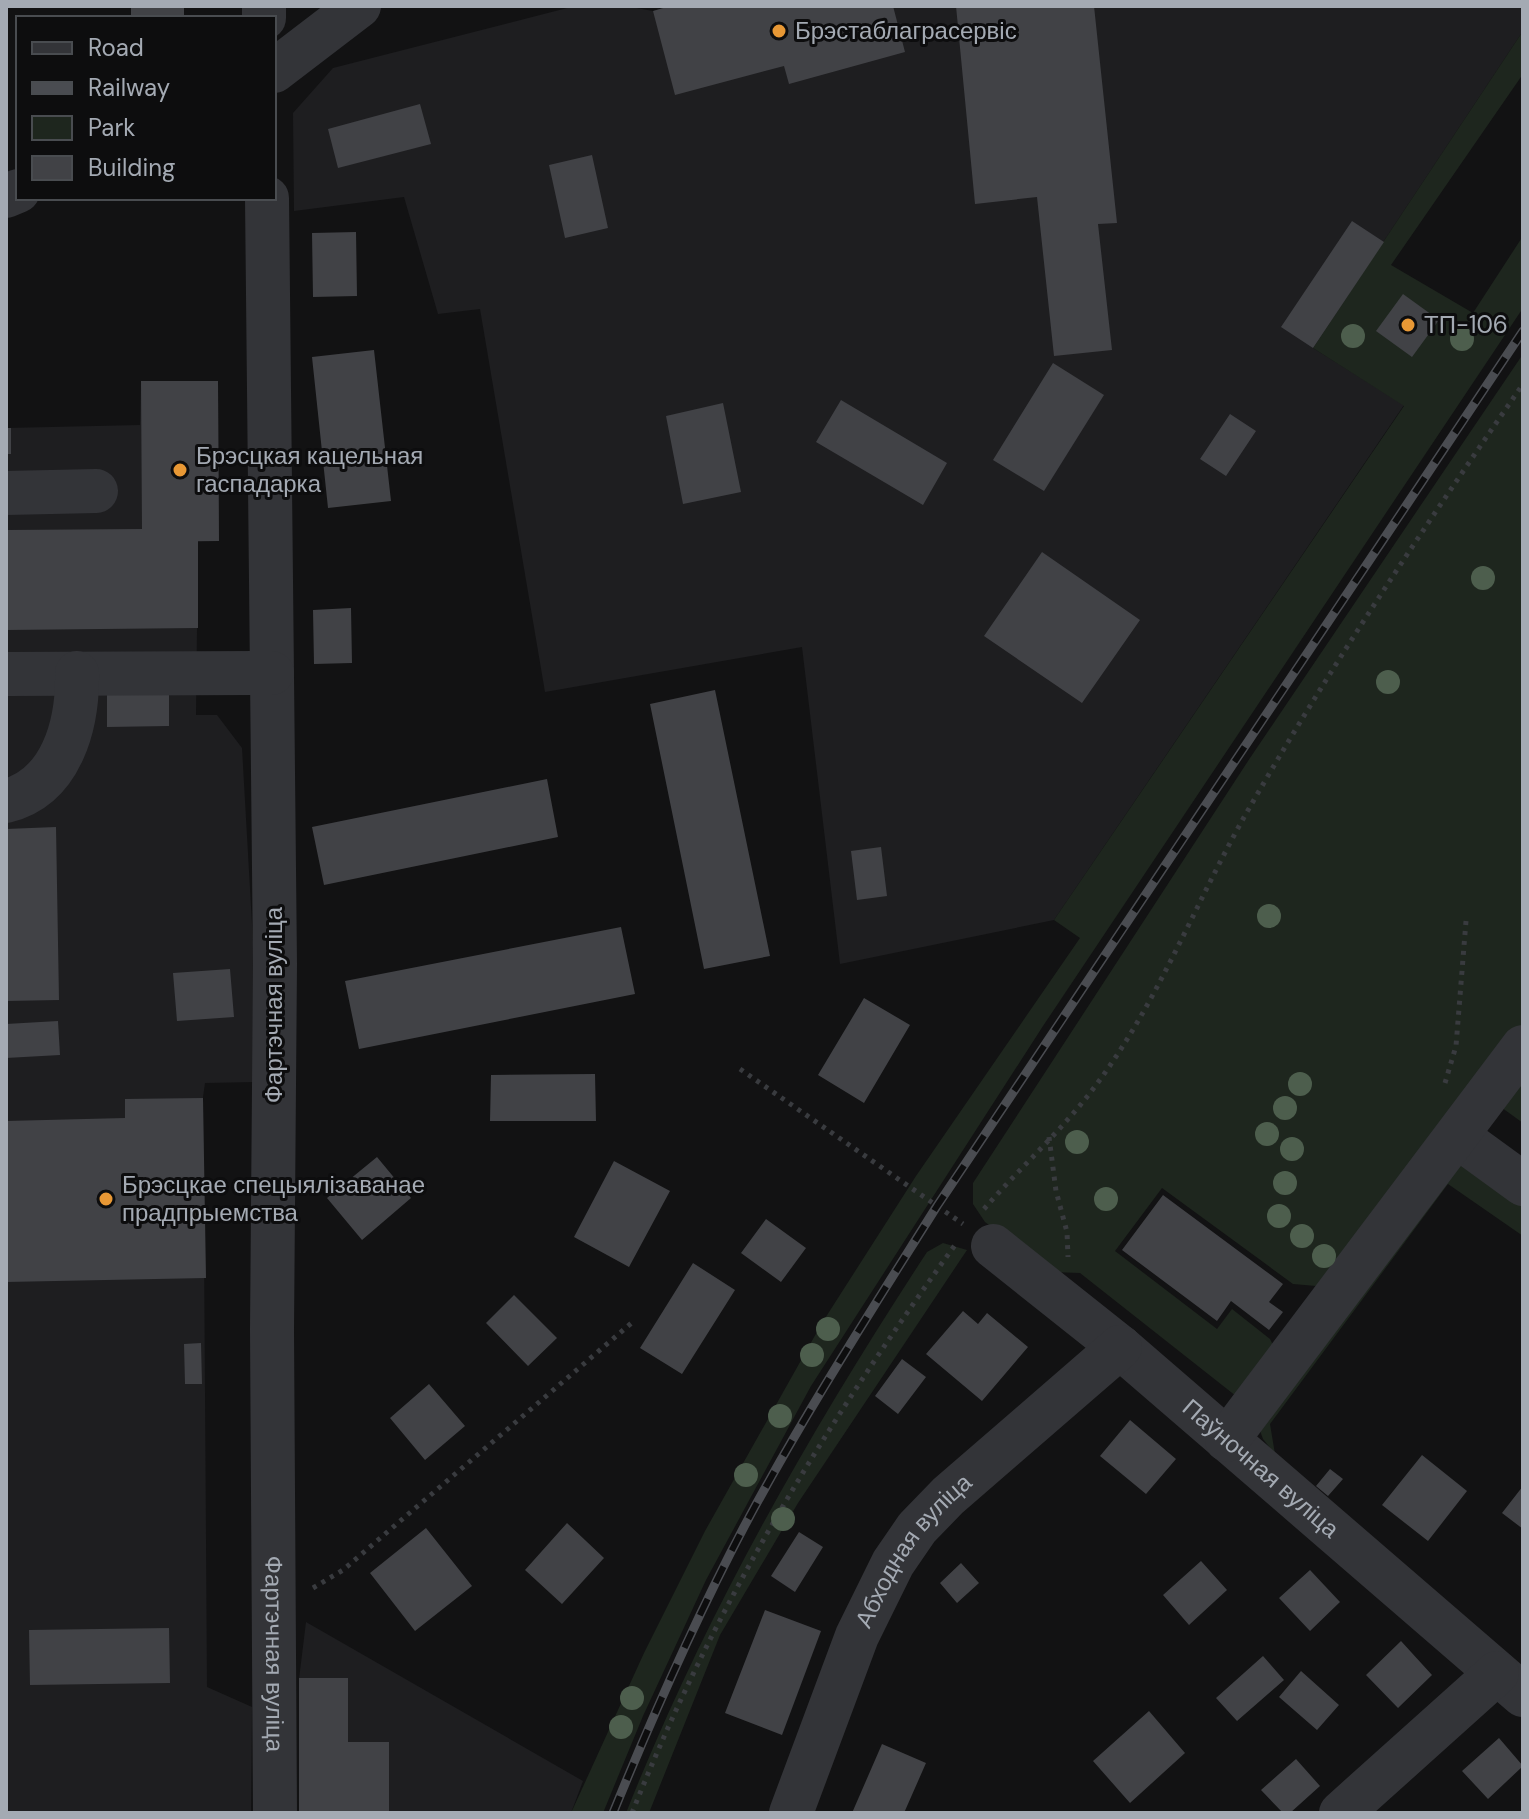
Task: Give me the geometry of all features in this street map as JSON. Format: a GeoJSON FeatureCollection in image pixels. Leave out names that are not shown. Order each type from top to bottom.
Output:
{"type":"FeatureCollection","features":[{"type":"Feature","properties":{"kind":"street"},"geometry":{"type":"LineString","coordinates":[[276,69],[359,6]]}},
{"type":"Feature","properties":{"kind":"street","name":"Фартэчная вуліца"},"geometry":{"type":"LineString","coordinates":[[267,200],[272,673],[275,1813]]}},
{"type":"Feature","properties":{"kind":"street"},"geometry":{"type":"LineString","coordinates":[[6,493],[96,491]]}},
{"type":"Feature","properties":{"kind":"street"},"geometry":{"type":"LineString","coordinates":[[6,801],[32,792],[56,765],[71,729],[77,673]]}},
{"type":"Feature","properties":{"kind":"street"},"geometry":{"type":"LineString","coordinates":[[6,674],[272,673]]}},
{"type":"Feature","properties":{"kind":"street"},"geometry":{"type":"LineString","coordinates":[[1227,1440],[1523,1047]]}},
{"type":"Feature","properties":{"kind":"street"},"geometry":{"type":"LineString","coordinates":[[1457,1136],[1523,1184]]}},
{"type":"Feature","properties":{"kind":"street","name":"Паўночная вуліца"},"geometry":{"type":"LineString","coordinates":[[980,1237],[1120,1347],[1510,1684]]}},
{"type":"Feature","properties":{"kind":"street","name":"Абходная вуліца"},"geometry":{"type":"LineString","coordinates":[[791,1813],[857,1636],[893,1563],[917,1528],[948,1496],[1120,1347]]}},
{"type":"Feature","properties":{"kind":"street"},"geometry":{"type":"LineString","coordinates":[[1341,1813],[1510,1684]]}},
{"type":"Feature","properties":{"kind":"path"},"geometry":{"type":"LineString","coordinates":[[632,1813],[717,1619],[766,1530],[896,1327],[980,1237],[1049,1136],[1089,1094],[1122,1046],[1266,778],[1523,384]]}},
{"type":"Feature","properties":{"kind":"path"},"geometry":{"type":"LineString","coordinates":[[1441,1090],[1456,1046],[1466,921]]}},
{"type":"Feature","properties":{"kind":"path"},"geometry":{"type":"LineString","coordinates":[[740,1069],[980,1237]]}},
{"type":"Feature","properties":{"kind":"path"},"geometry":{"type":"LineString","coordinates":[[1049,1136],[1068,1251],[1059,1298]]}},
{"type":"Feature","properties":{"kind":"path"},"geometry":{"type":"LineString","coordinates":[[274,1598],[302,1593],[343,1570],[635,1320]]}},
{"type":"Feature","properties":{"kind":"shaded area"},"geometry":{"type":"Polygon","coordinates":[[[575,6],[625,6],[653,11],[670,6],[1523,6],[1523,31],[1313,348],[1404,405],[1054,920],[840,964],[802,647],[545,692],[480,309],[438,314],[404,197],[294,211],[293,113],[333,68],[575,6]]]}},
{"type":"Feature","properties":{"kind":"shaded area"},"geometry":{"type":"Polygon","coordinates":[[[141,381],[218,381],[219,541],[198,542],[196,715],[217,715],[242,748],[261,1082],[205,1083],[203,1097],[207,1687],[252,1707],[251,1813],[6,1813],[6,428],[140,425],[141,381]]]}},
{"type":"Feature","properties":{"kind":"shaded area"},"geometry":{"type":"Polygon","coordinates":[[[306,1622],[583,1781],[571,1813],[299,1813],[299,1679],[306,1622]]]}},
{"type":"Feature","properties":{"kind":"green space"},"geometry":{"type":"Polygon","coordinates":[[[1523,31],[1523,74],[1391,265],[1473,313],[1523,236],[1523,308],[1043,1026],[811,1386],[706,1580],[643,1716],[603,1813],[571,1813],[644,1653],[705,1531],[822,1323],[916,1176],[1080,938],[1054,920],[1404,406],[1313,348],[1523,31]]]}},
{"type":"Feature","properties":{"kind":"green space"},"geometry":{"type":"Polygon","coordinates":[[[1523,354],[1523,1023],[1336,1271],[1316,1286],[1293,1284],[1162,1188],[1115,1251],[1217,1329],[1232,1309],[1270,1339],[1273,1345],[1241,1400],[1080,1273],[1052,1272],[985,1222],[973,1204],[973,1183],[1250,758],[1523,354]]]}},
{"type":"Feature","properties":{"kind":"green space"},"geometry":{"type":"Polygon","coordinates":[[[1523,1070],[1523,1123],[1498,1105],[1523,1070]]]}},
{"type":"Feature","properties":{"kind":"green space"},"geometry":{"type":"Polygon","coordinates":[[[1457,1166],[1465,1166],[1523,1201],[1523,1236],[1448,1184],[1270,1424],[1275,1454],[1259,1428],[1457,1166]]]}},
{"type":"Feature","properties":{"kind":"green space"},"geometry":{"type":"Polygon","coordinates":[[[943,1243],[967,1250],[798,1503],[720,1635],[649,1813],[626,1813],[690,1667],[762,1525],[842,1387],[927,1252],[943,1243]]]}},
{"type":"Feature","properties":{"kind":"building"},"geometry":{"type":"Polygon","coordinates":[[[131,6],[184,6],[184,16],[131,16],[131,6]]]}},
{"type":"Feature","properties":{"kind":"building","name":"Брэстаблаграсервіс"},"geometry":{"type":"Polygon","coordinates":[[[670,6],[893,6],[905,52],[789,84],[784,66],[675,95],[653,11],[670,6]]]}},
{"type":"Feature","properties":{"kind":"building"},"geometry":{"type":"Polygon","coordinates":[[[956,6],[1094,6],[1117,223],[1098,224],[1112,350],[1054,356],[1037,197],[975,204],[956,6]]]}},
{"type":"Feature","properties":{"kind":"building"},"geometry":{"type":"Polygon","coordinates":[[[420,104],[431,144],[338,168],[328,129],[420,104]]]}},
{"type":"Feature","properties":{"kind":"building"},"geometry":{"type":"Polygon","coordinates":[[[592,155],[608,228],[565,238],[549,165],[592,155]]]}},
{"type":"Feature","properties":{"kind":"building"},"geometry":{"type":"Polygon","coordinates":[[[1352,221],[1384,242],[1313,348],[1281,327],[1352,221]]]}},
{"type":"Feature","properties":{"kind":"building"},"geometry":{"type":"Polygon","coordinates":[[[356,232],[357,296],[313,297],[312,233],[356,232]]]}},
{"type":"Feature","properties":{"kind":"building","name":"ТП-106"},"geometry":{"type":"Polygon","coordinates":[[[1403,294],[1439,320],[1412,357],[1376,331],[1403,294]]]}},
{"type":"Feature","properties":{"kind":"building"},"geometry":{"type":"Polygon","coordinates":[[[374,350],[391,501],[328,508],[312,357],[374,350]]]}},
{"type":"Feature","properties":{"kind":"building"},"geometry":{"type":"Polygon","coordinates":[[[1053,363],[1104,395],[1044,491],[993,460],[1053,363]]]}},
{"type":"Feature","properties":{"kind":"building","name":"Брэсцкая кацельная гаспадарка"},"geometry":{"type":"Polygon","coordinates":[[[141,381],[218,381],[219,541],[198,541],[198,628],[6,630],[6,530],[142,529],[141,381]]]}},
{"type":"Feature","properties":{"kind":"building"},"geometry":{"type":"Polygon","coordinates":[[[841,400],[947,463],[923,505],[816,442],[841,400]]]}},
{"type":"Feature","properties":{"kind":"building"},"geometry":{"type":"Polygon","coordinates":[[[723,403],[741,492],[683,504],[666,416],[723,403]]]}},
{"type":"Feature","properties":{"kind":"building"},"geometry":{"type":"Polygon","coordinates":[[[1230,414],[1256,431],[1226,476],[1200,459],[1230,414]]]}},
{"type":"Feature","properties":{"kind":"building"},"geometry":{"type":"Polygon","coordinates":[[[6,428],[11,428],[11,454],[6,454],[6,428]]]}},
{"type":"Feature","properties":{"kind":"building"},"geometry":{"type":"Polygon","coordinates":[[[1042,552],[1140,620],[1082,703],[984,636],[1042,552]]]}},
{"type":"Feature","properties":{"kind":"building"},"geometry":{"type":"Polygon","coordinates":[[[351,608],[352,663],[314,664],[313,610],[351,608]]]}},
{"type":"Feature","properties":{"kind":"building"},"geometry":{"type":"Polygon","coordinates":[[[715,690],[770,956],[704,969],[650,704],[715,690]]]}},
{"type":"Feature","properties":{"kind":"building"},"geometry":{"type":"Polygon","coordinates":[[[169,691],[169,726],[107,727],[107,692],[169,691]]]}},
{"type":"Feature","properties":{"kind":"building"},"geometry":{"type":"Polygon","coordinates":[[[547,779],[558,837],[324,885],[312,827],[547,779]]]}},
{"type":"Feature","properties":{"kind":"building"},"geometry":{"type":"Polygon","coordinates":[[[56,827],[59,1000],[6,1001],[6,829],[56,827]]]}},
{"type":"Feature","properties":{"kind":"building"},"geometry":{"type":"Polygon","coordinates":[[[881,847],[887,896],[857,900],[851,851],[881,847]]]}},
{"type":"Feature","properties":{"kind":"building"},"geometry":{"type":"Polygon","coordinates":[[[621,927],[635,994],[359,1049],[345,981],[621,927]]]}},
{"type":"Feature","properties":{"kind":"building"},"geometry":{"type":"Polygon","coordinates":[[[230,969],[234,1017],[177,1021],[173,973],[230,969]]]}},
{"type":"Feature","properties":{"kind":"building"},"geometry":{"type":"Polygon","coordinates":[[[864,998],[910,1025],[864,1103],[818,1075],[864,998]]]}},
{"type":"Feature","properties":{"kind":"building"},"geometry":{"type":"Polygon","coordinates":[[[58,1021],[60,1055],[6,1058],[6,1024],[58,1021]]]}},
{"type":"Feature","properties":{"kind":"building"},"geometry":{"type":"Polygon","coordinates":[[[595,1074],[596,1121],[490,1121],[491,1075],[595,1074]]]}},
{"type":"Feature","properties":{"kind":"building","name":"Брэсцкае спецыялізаванае прадпрыемства"},"geometry":{"type":"Polygon","coordinates":[[[203,1098],[206,1278],[6,1282],[6,1121],[125,1118],[125,1099],[203,1098]]]}},
{"type":"Feature","properties":{"kind":"building"},"geometry":{"type":"Polygon","coordinates":[[[377,1157],[411,1198],[362,1240],[327,1198],[377,1157]]]}},
{"type":"Feature","properties":{"kind":"building"},"geometry":{"type":"Polygon","coordinates":[[[614,1161],[670,1191],[629,1267],[574,1237],[614,1161]]]}},
{"type":"Feature","properties":{"kind":"building"},"geometry":{"type":"Polygon","coordinates":[[[1163,1195],[1283,1284],[1269,1302],[1283,1312],[1269,1330],[1231,1301],[1217,1321],[1122,1250],[1163,1195]]]}},
{"type":"Feature","properties":{"kind":"building"},"geometry":{"type":"Polygon","coordinates":[[[766,1219],[806,1248],[781,1282],[741,1253],[766,1219]]]}},
{"type":"Feature","properties":{"kind":"building"},"geometry":{"type":"Polygon","coordinates":[[[693,1263],[735,1290],[682,1374],[640,1348],[693,1263]]]}},
{"type":"Feature","properties":{"kind":"building"},"geometry":{"type":"Polygon","coordinates":[[[514,1295],[557,1338],[528,1366],[486,1323],[514,1295]]]}},
{"type":"Feature","properties":{"kind":"building"},"geometry":{"type":"Polygon","coordinates":[[[963,1311],[978,1324],[987,1313],[1028,1347],[982,1401],[926,1354],[963,1311]]]}},
{"type":"Feature","properties":{"kind":"building"},"geometry":{"type":"Polygon","coordinates":[[[201,1343],[202,1384],[185,1384],[184,1344],[201,1343]]]}},
{"type":"Feature","properties":{"kind":"building"},"geometry":{"type":"Polygon","coordinates":[[[902,1359],[926,1377],[898,1414],[875,1396],[902,1359]]]}},
{"type":"Feature","properties":{"kind":"building"},"geometry":{"type":"Polygon","coordinates":[[[429,1384],[465,1426],[425,1460],[390,1418],[429,1384]]]}},
{"type":"Feature","properties":{"kind":"building"},"geometry":{"type":"Polygon","coordinates":[[[1130,1420],[1176,1459],[1146,1494],[1100,1456],[1130,1420]]]}},
{"type":"Feature","properties":{"kind":"building"},"geometry":{"type":"Polygon","coordinates":[[[1422,1455],[1467,1491],[1428,1541],[1382,1505],[1422,1455]]]}},
{"type":"Feature","properties":{"kind":"building"},"geometry":{"type":"Polygon","coordinates":[[[1330,1469],[1343,1479],[1328,1496],[1316,1486],[1330,1469]]]}},
{"type":"Feature","properties":{"kind":"building"},"geometry":{"type":"Polygon","coordinates":[[[1523,1486],[1523,1529],[1502,1513],[1523,1486]]]}},
{"type":"Feature","properties":{"kind":"building"},"geometry":{"type":"Polygon","coordinates":[[[567,1523],[604,1558],[562,1604],[525,1570],[567,1523]]]}},
{"type":"Feature","properties":{"kind":"building"},"geometry":{"type":"Polygon","coordinates":[[[426,1528],[472,1586],[415,1631],[370,1573],[426,1528]]]}},
{"type":"Feature","properties":{"kind":"building"},"geometry":{"type":"Polygon","coordinates":[[[799,1532],[823,1547],[795,1592],[771,1576],[799,1532]]]}},
{"type":"Feature","properties":{"kind":"building"},"geometry":{"type":"Polygon","coordinates":[[[1201,1561],[1227,1590],[1189,1625],[1163,1595],[1201,1561]]]}},
{"type":"Feature","properties":{"kind":"building"},"geometry":{"type":"Polygon","coordinates":[[[961,1563],[979,1583],[957,1603],[940,1583],[961,1563]]]}},
{"type":"Feature","properties":{"kind":"building"},"geometry":{"type":"Polygon","coordinates":[[[1310,1570],[1340,1602],[1310,1631],[1279,1598],[1310,1570]]]}},
{"type":"Feature","properties":{"kind":"building"},"geometry":{"type":"Polygon","coordinates":[[[765,1610],[821,1631],[782,1735],[725,1713],[765,1610]]]}},
{"type":"Feature","properties":{"kind":"building"},"geometry":{"type":"Polygon","coordinates":[[[169,1628],[170,1683],[30,1685],[29,1630],[169,1628]]]}},
{"type":"Feature","properties":{"kind":"building"},"geometry":{"type":"Polygon","coordinates":[[[1401,1641],[1432,1675],[1398,1708],[1366,1675],[1401,1641]]]}},
{"type":"Feature","properties":{"kind":"building"},"geometry":{"type":"Polygon","coordinates":[[[1263,1656],[1284,1680],[1237,1721],[1216,1698],[1263,1656]]]}},
{"type":"Feature","properties":{"kind":"building"},"geometry":{"type":"Polygon","coordinates":[[[1301,1671],[1339,1705],[1317,1730],[1279,1697],[1301,1671]]]}},
{"type":"Feature","properties":{"kind":"building"},"geometry":{"type":"Polygon","coordinates":[[[299,1678],[348,1678],[348,1742],[389,1742],[389,1813],[299,1813],[299,1678]]]}},
{"type":"Feature","properties":{"kind":"building"},"geometry":{"type":"Polygon","coordinates":[[[1149,1711],[1185,1753],[1130,1803],[1093,1761],[1149,1711]]]}},
{"type":"Feature","properties":{"kind":"building"},"geometry":{"type":"Polygon","coordinates":[[[1499,1738],[1523,1766],[1488,1799],[1462,1771],[1499,1738]]]}},
{"type":"Feature","properties":{"kind":"building"},"geometry":{"type":"Polygon","coordinates":[[[882,1744],[926,1763],[904,1813],[852,1813],[882,1744]]]}},
{"type":"Feature","properties":{"kind":"building"},"geometry":{"type":"Polygon","coordinates":[[[1296,1759],[1320,1786],[1290,1813],[1283,1813],[1261,1790],[1296,1759]]]}},
{"type":"Feature","properties":{"kind":"railway"},"geometry":{"type":"LineString","coordinates":[[613,1813],[676,1667],[727,1560],[767,1484],[838,1364],[937,1206],[1523,331]]}},
{"type":"Feature","properties":{"kind":"place","name":"Брэстаблаграсервіс"},"geometry":{"type":"Point","coordinates":[779,31]}},
{"type":"Feature","properties":{"kind":"place","name":"ТП-106"},"geometry":{"type":"Point","coordinates":[1408,325]}},
{"type":"Feature","properties":{"kind":"place","name":"Брэсцкая кацельная гаспадарка"},"geometry":{"type":"Point","coordinates":[180,470]}},
{"type":"Feature","properties":{"kind":"place","name":"Брэсцкае спецыялізаванае прадпрыемства"},"geometry":{"type":"Point","coordinates":[106,1199]}}]}
